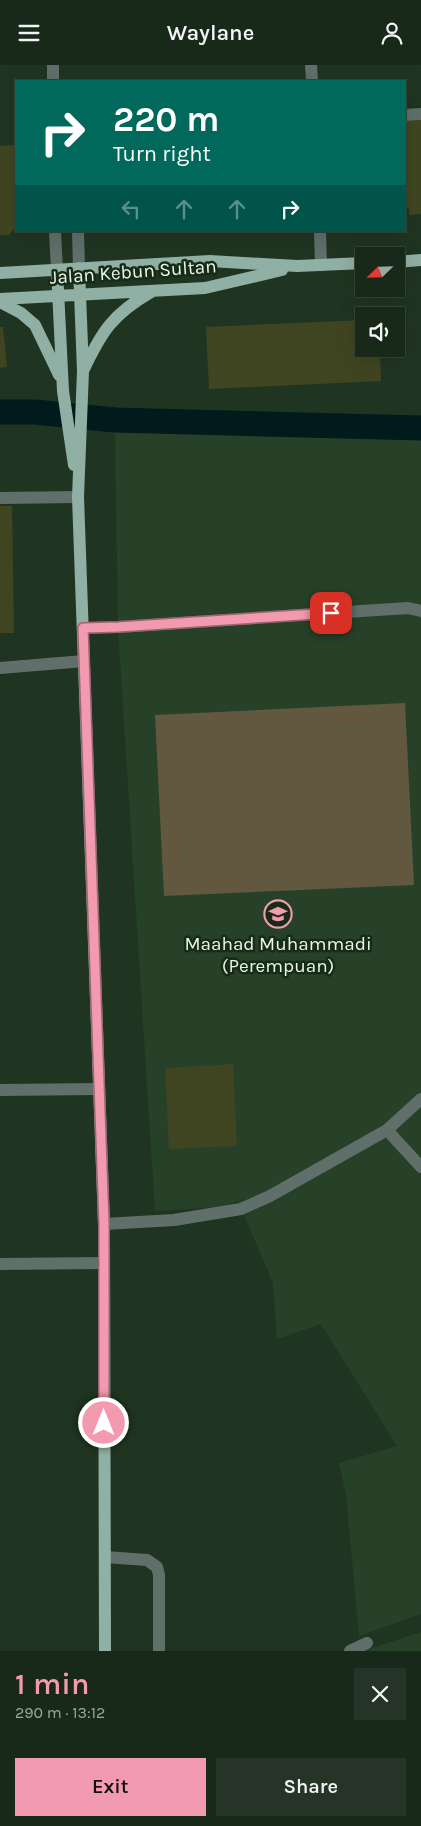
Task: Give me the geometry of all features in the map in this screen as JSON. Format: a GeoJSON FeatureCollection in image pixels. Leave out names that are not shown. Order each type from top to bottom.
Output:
{"type":"FeatureCollection","features":[{"type":"Feature","properties":{"kind":"main road","name":"Jalan Kebun Sultan"},"geometry":{"type":"LineString","coordinates":[[0,273],[210,261],[297,266],[355,263]]}},
{"type":"Feature","properties":{"kind":"main road"},"geometry":{"type":"LineString","coordinates":[[405,262],[421,261]]}},
{"type":"Feature","properties":{"kind":"main road","name":"Jalan Kebun Sultan"},"geometry":{"type":"LineString","coordinates":[[0,301],[205,288],[297,266]]}},
{"type":"Feature","properties":{"kind":"main road"},"geometry":{"type":"LineString","coordinates":[[79,268],[83,371],[76,450],[104,1224],[105,1651]]}},
{"type":"Feature","properties":{"kind":"main road"},"geometry":{"type":"LineString","coordinates":[[56,270],[63,387],[76,450]]}},
{"type":"Feature","properties":{"kind":"main road"},"geometry":{"type":"LineString","coordinates":[[83,371],[99,339],[112,321],[138,300],[154,291]]}},
{"type":"Feature","properties":{"kind":"main road"},"geometry":{"type":"LineString","coordinates":[[0,301],[29,318],[35,325],[63,387]]}},
{"type":"Feature","properties":{"kind":"street"},"geometry":{"type":"LineString","coordinates":[[311,65],[312,80]]}},
{"type":"Feature","properties":{"kind":"street"},"geometry":{"type":"LineString","coordinates":[[406,115],[421,114]]}},
{"type":"Feature","properties":{"kind":"street"},"geometry":{"type":"LineString","coordinates":[[55,232],[56,270]]}},
{"type":"Feature","properties":{"kind":"street"},"geometry":{"type":"LineString","coordinates":[[78,232],[79,268]]}},
{"type":"Feature","properties":{"kind":"street"},"geometry":{"type":"LineString","coordinates":[[320,232],[322,265]]}},
{"type":"Feature","properties":{"kind":"street"},"geometry":{"type":"LineString","coordinates":[[0,498],[78,497]]}},
{"type":"Feature","properties":{"kind":"street"},"geometry":{"type":"LineString","coordinates":[[83,628],[408,608],[421,611]]}},
{"type":"Feature","properties":{"kind":"street"},"geometry":{"type":"LineString","coordinates":[[0,668],[84,661]]}},
{"type":"Feature","properties":{"kind":"street"},"geometry":{"type":"LineString","coordinates":[[0,1090],[99,1089]]}},
{"type":"Feature","properties":{"kind":"street"},"geometry":{"type":"LineString","coordinates":[[104,1224],[174,1220],[241,1209],[270,1196],[387,1130],[421,1099]]}},
{"type":"Feature","properties":{"kind":"street"},"geometry":{"type":"LineString","coordinates":[[387,1130],[421,1167]]}},
{"type":"Feature","properties":{"kind":"street"},"geometry":{"type":"LineString","coordinates":[[0,1264],[104,1263]]}},
{"type":"Feature","properties":{"kind":"street"},"geometry":{"type":"LineString","coordinates":[[105,1557],[147,1560],[157,1567],[159,1575],[159,1651]]}},
{"type":"Feature","properties":{"kind":"street"},"geometry":{"type":"LineString","coordinates":[[350,1651],[367,1643]]}},
{"type":"Feature","properties":{"kind":"shaded area","name":"Maahad Muhammadi (Perempuan)"},"geometry":{"type":"Polygon","coordinates":[[[115,432],[421,439],[421,1614],[359,1636],[346,1494],[339,1463],[397,1446],[321,1324],[277,1339],[273,1283],[238,1201],[219,1207],[155,1211],[118,627],[115,432]]]}},
{"type":"Feature","properties":{"kind":"shaded area"},"geometry":{"type":"Polygon","coordinates":[[[405,703],[414,885],[164,896],[155,715],[405,703]]]}},
{"type":"Feature","properties":{"kind":"shaded area"},"geometry":{"type":"Polygon","coordinates":[[[421,1632],[421,1651],[366,1651],[366,1650],[421,1632]]]}},
{"type":"Feature","properties":{"kind":"building"},"geometry":{"type":"Polygon","coordinates":[[[421,120],[421,214],[409,215],[409,207],[406,208],[406,121],[421,120]]]}},
{"type":"Feature","properties":{"kind":"building"},"geometry":{"type":"Polygon","coordinates":[[[15,145],[15,227],[9,235],[0,235],[0,146],[15,145]]]}},
{"type":"Feature","properties":{"kind":"building"},"geometry":{"type":"Polygon","coordinates":[[[355,320],[355,357],[380,357],[381,381],[209,389],[206,327],[355,320]]]}},
{"type":"Feature","properties":{"kind":"building"},"geometry":{"type":"Polygon","coordinates":[[[0,327],[3,327],[7,367],[0,368],[0,327]]]}},
{"type":"Feature","properties":{"kind":"building"},"geometry":{"type":"Polygon","coordinates":[[[0,506],[12,506],[14,633],[0,633],[0,506]]]}},
{"type":"Feature","properties":{"kind":"building"},"geometry":{"type":"Polygon","coordinates":[[[233,1064],[237,1146],[169,1149],[165,1068],[233,1064]]]}},
{"type":"Feature","properties":{"kind":"waterway"},"geometry":{"type":"LineString","coordinates":[[0,412],[35,412],[115,420],[421,428]]}},
{"type":"Feature","properties":{"kind":"place","name":"Maahad Muhammadi (Perempuan)"},"geometry":{"type":"Point","coordinates":[278,914]}},
{"type":"Feature","properties":{"kind":"route"},"geometry":{"type":"LineString","coordinates":[[104,1423],[104,1224],[83,628],[331,613]]}}]}
